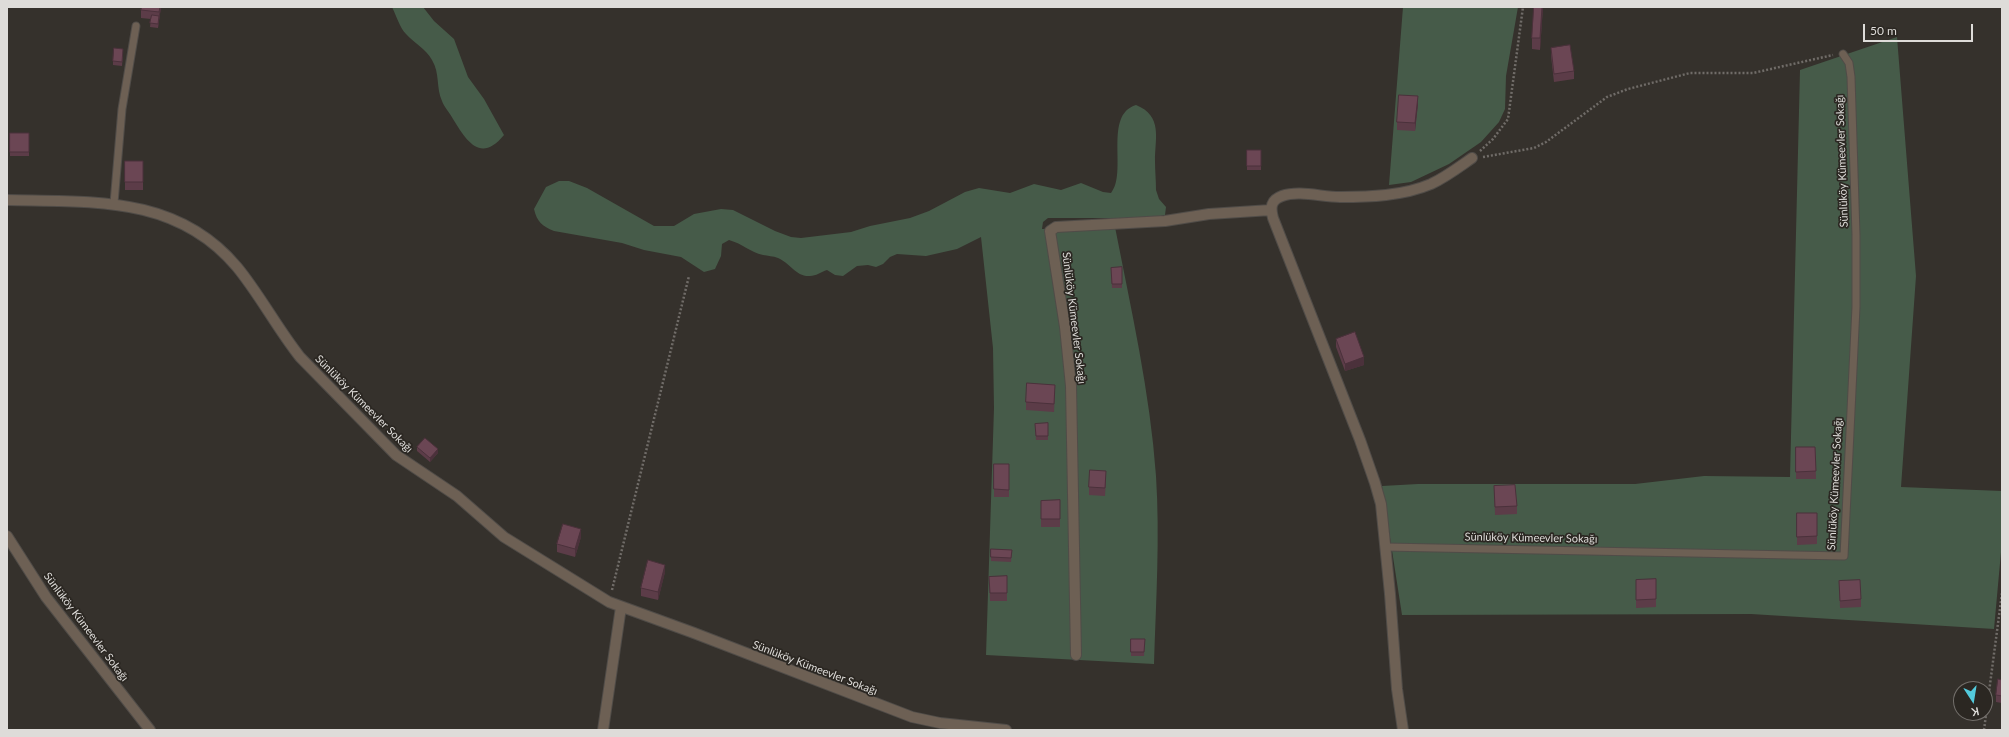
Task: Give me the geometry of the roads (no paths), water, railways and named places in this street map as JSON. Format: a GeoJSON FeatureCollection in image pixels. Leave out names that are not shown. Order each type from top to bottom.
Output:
{"type":"FeatureCollection","features":[{"type":"Feature","properties":{"kind":"street"},"geometry":{"type":"LineString","coordinates":[[1403,730],[1394,663],[1381,504],[1369,464],[1271,210],[1272,203],[1276,198],[1284,195],[1347,196],[1397,193],[1413,190],[1446,176],[1472,158]]}},
{"type":"Feature","properties":{"kind":"street","name":"Sünlüköy Kümeevler Sokağı"},"geometry":{"type":"LineString","coordinates":[[7,200],[114,203],[159,213],[177,219],[210,242],[238,268],[286,340],[396,455],[457,496],[504,537],[609,602],[694,633],[912,718],[940,723],[1006,730]]}},
{"type":"Feature","properties":{"kind":"street","name":"Sünlüköy Kümeevler Sokağı"},"geometry":{"type":"LineString","coordinates":[[1076,655],[1071,386],[1065,328],[1050,231],[1056,227],[1164,221],[1209,214],[1271,210]]}},
{"type":"Feature","properties":{"kind":"street","name":"Sünlüköy Kümeevler Sokağı"},"geometry":{"type":"LineString","coordinates":[[7,536],[46,597],[150,730]]}},
{"type":"Feature","properties":{"kind":"street"},"geometry":{"type":"LineString","coordinates":[[603,730],[621,607]]}},
{"type":"Feature","properties":{"kind":"lane"},"geometry":{"type":"LineString","coordinates":[[114,203],[122,109],[136,26]]}},
{"type":"Feature","properties":{"kind":"lane","name":"Sünlüköy Kümeevler Sokağı"},"geometry":{"type":"LineString","coordinates":[[1385,547],[1844,556],[1854,368],[1856,235],[1851,77],[1849,64],[1843,54]]}}]}
